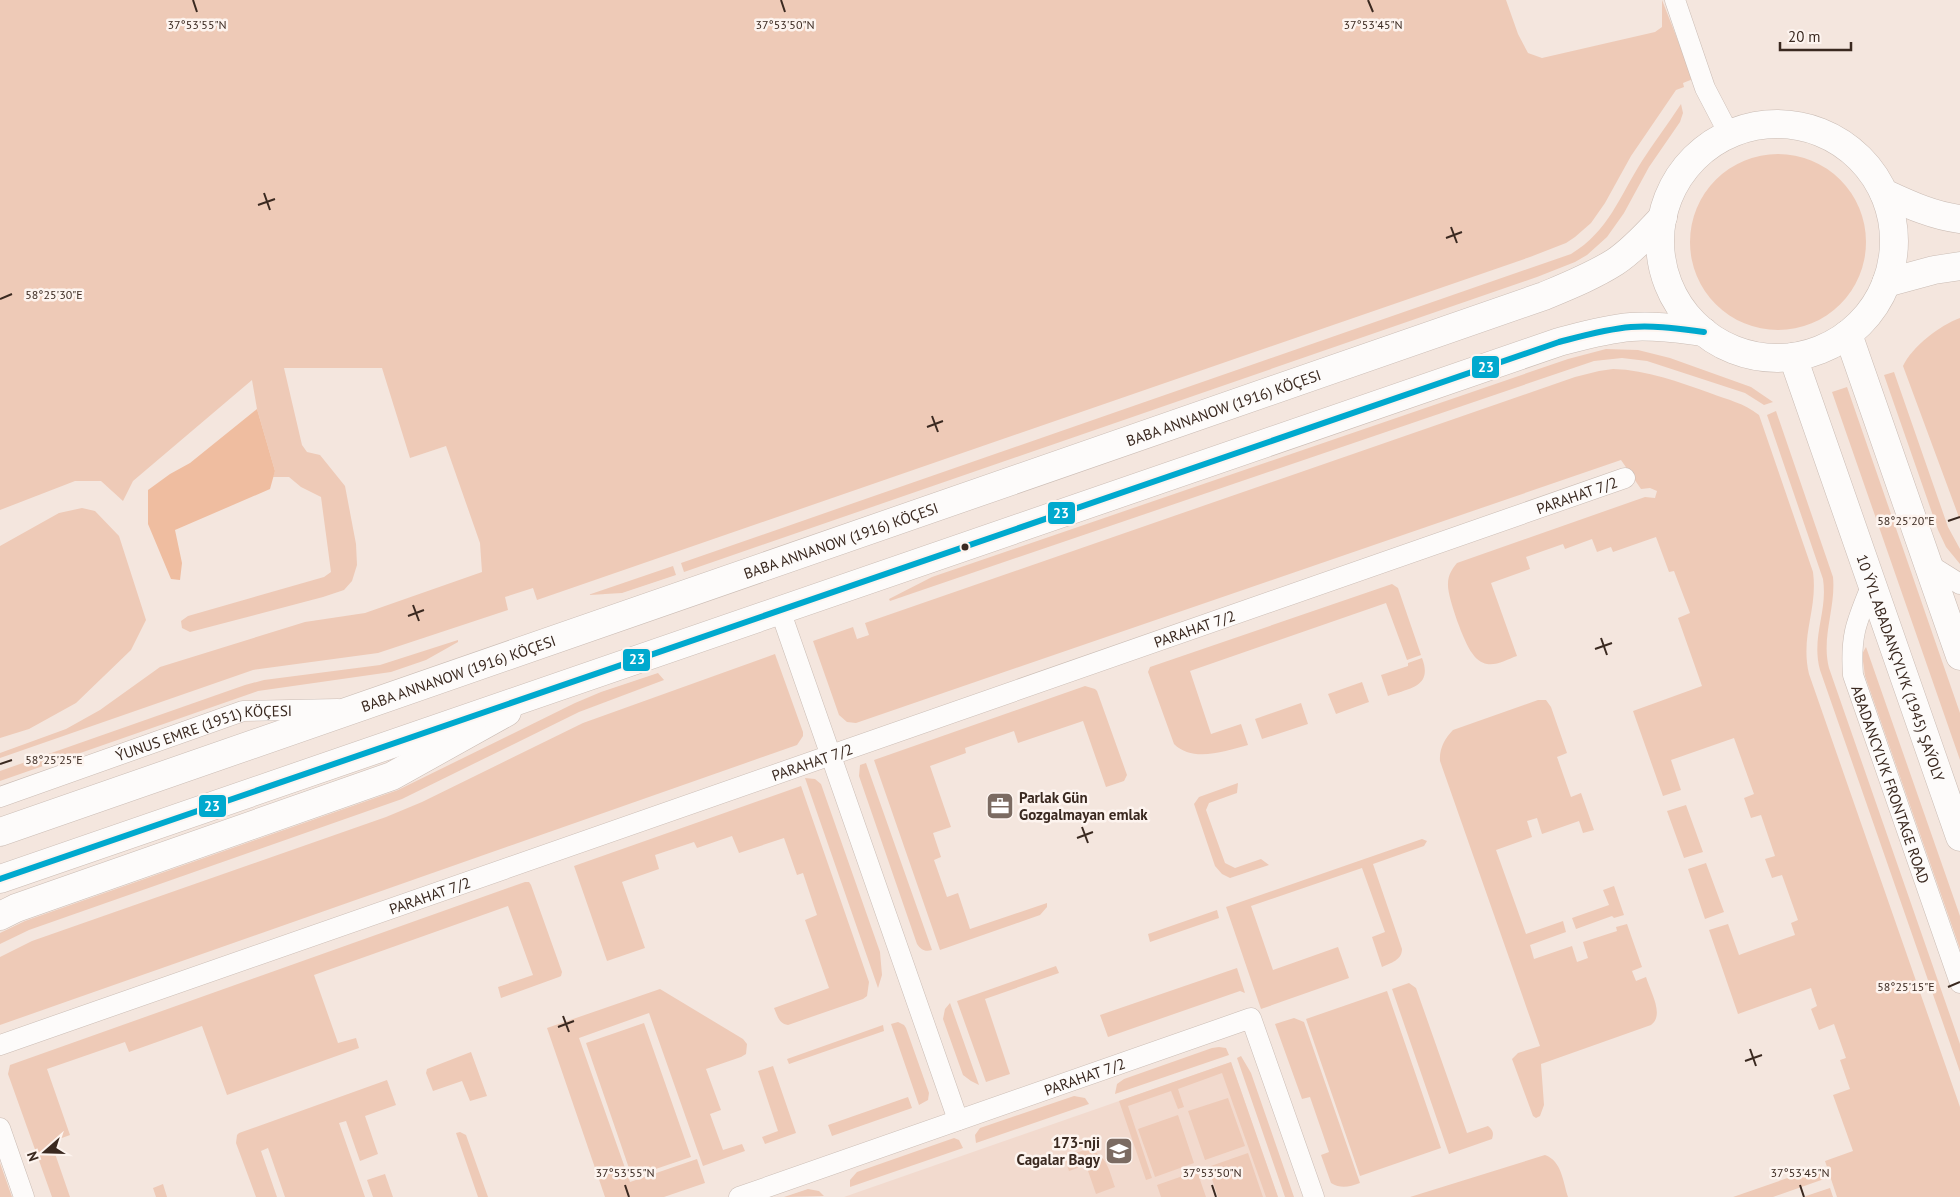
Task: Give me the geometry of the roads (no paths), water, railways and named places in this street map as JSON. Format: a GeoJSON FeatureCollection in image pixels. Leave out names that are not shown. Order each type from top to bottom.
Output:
{"type":"FeatureCollection","features":[{"type":"Feature","properties":{"kind":"main road"},"geometry":{"type":"LineString","coordinates":[[1765,124],[1783,124],[1818,132],[1850,150],[1875,177],[1884,194],[1890,211],[1894,247],[1886,283],[1868,315],[1848,334],[1825,348],[1794,357],[1771,358],[1753,356],[1736,351],[1719,343],[1691,320],[1679,305],[1670,289],[1664,272],[1661,244],[1663,217],[1668,199],[1686,168],[1706,148],[1729,134],[1765,124]]}},
{"type":"Feature","properties":{"kind":"main road"},"geometry":{"type":"LineString","coordinates":[[1884,194],[1923,210],[1960,219]]}},
{"type":"Feature","properties":{"kind":"main road","name":"BABA ANNANOW (1916) KÖÇESI"},"geometry":{"type":"LineString","coordinates":[[0,832],[1544,296],[1587,278],[1616,261],[1641,240],[1663,217]]}},
{"type":"Feature","properties":{"kind":"main road"},"geometry":{"type":"LineString","coordinates":[[1886,283],[1934,270],[1960,266]]}},
{"type":"Feature","properties":{"kind":"main road"},"geometry":{"type":"LineString","coordinates":[[0,879],[1559,342],[1602,331],[1632,327],[1704,332]]}},
{"type":"Feature","properties":{"kind":"main road"},"geometry":{"type":"LineString","coordinates":[[1848,334],[1960,656]]}},
{"type":"Feature","properties":{"kind":"main road","name":"10 ÝYL ABADANÇYLYK (1945) ŞAÝOLY"},"geometry":{"type":"LineString","coordinates":[[1794,357],[1960,837]]}},
{"type":"Feature","properties":{"kind":"main road"},"geometry":{"type":"LineString","coordinates":[[0,916],[16,908],[392,776],[547,690]]}},
{"type":"Feature","properties":{"kind":"street"},"geometry":{"type":"LineString","coordinates":[[1675,0],[1705,88],[1729,134]]}},
{"type":"Feature","properties":{"kind":"street","name":"PARAHAT 7/2"},"geometry":{"type":"LineString","coordinates":[[0,1045],[1625,478]]}},
{"type":"Feature","properties":{"kind":"street"},"geometry":{"type":"LineString","coordinates":[[1928,564],[1960,584]]}},
{"type":"Feature","properties":{"kind":"street","name":"ABADANCYLYK FRONTAGE ROAD"},"geometry":{"type":"LineString","coordinates":[[1872,584],[1854,633],[1851,650],[1853,675],[1960,983]]}},
{"type":"Feature","properties":{"kind":"street"},"geometry":{"type":"LineString","coordinates":[[780,610],[958,1120]]}},
{"type":"Feature","properties":{"kind":"street","name":"ÝUNUS EMRE (1951) KÖÇESI"},"geometry":{"type":"LineString","coordinates":[[0,796],[243,711],[356,708]]}},
{"type":"Feature","properties":{"kind":"street","name":"PARAHAT 7/2"},"geometry":{"type":"LineString","coordinates":[[739,1197],[1251,1018],[1314,1197]]}},
{"type":"Feature","properties":{"kind":"street"},"geometry":{"type":"LineString","coordinates":[[0,1128],[24,1197]]}},
{"type":"Feature","properties":{"kind":"place","name":"Parlak Gün Gozgalmayan emlak"},"geometry":{"type":"Point","coordinates":[1000,806]}},
{"type":"Feature","properties":{"kind":"place","name":"173-nji Cagalar Bagy"},"geometry":{"type":"Point","coordinates":[1119,1151]}}]}
